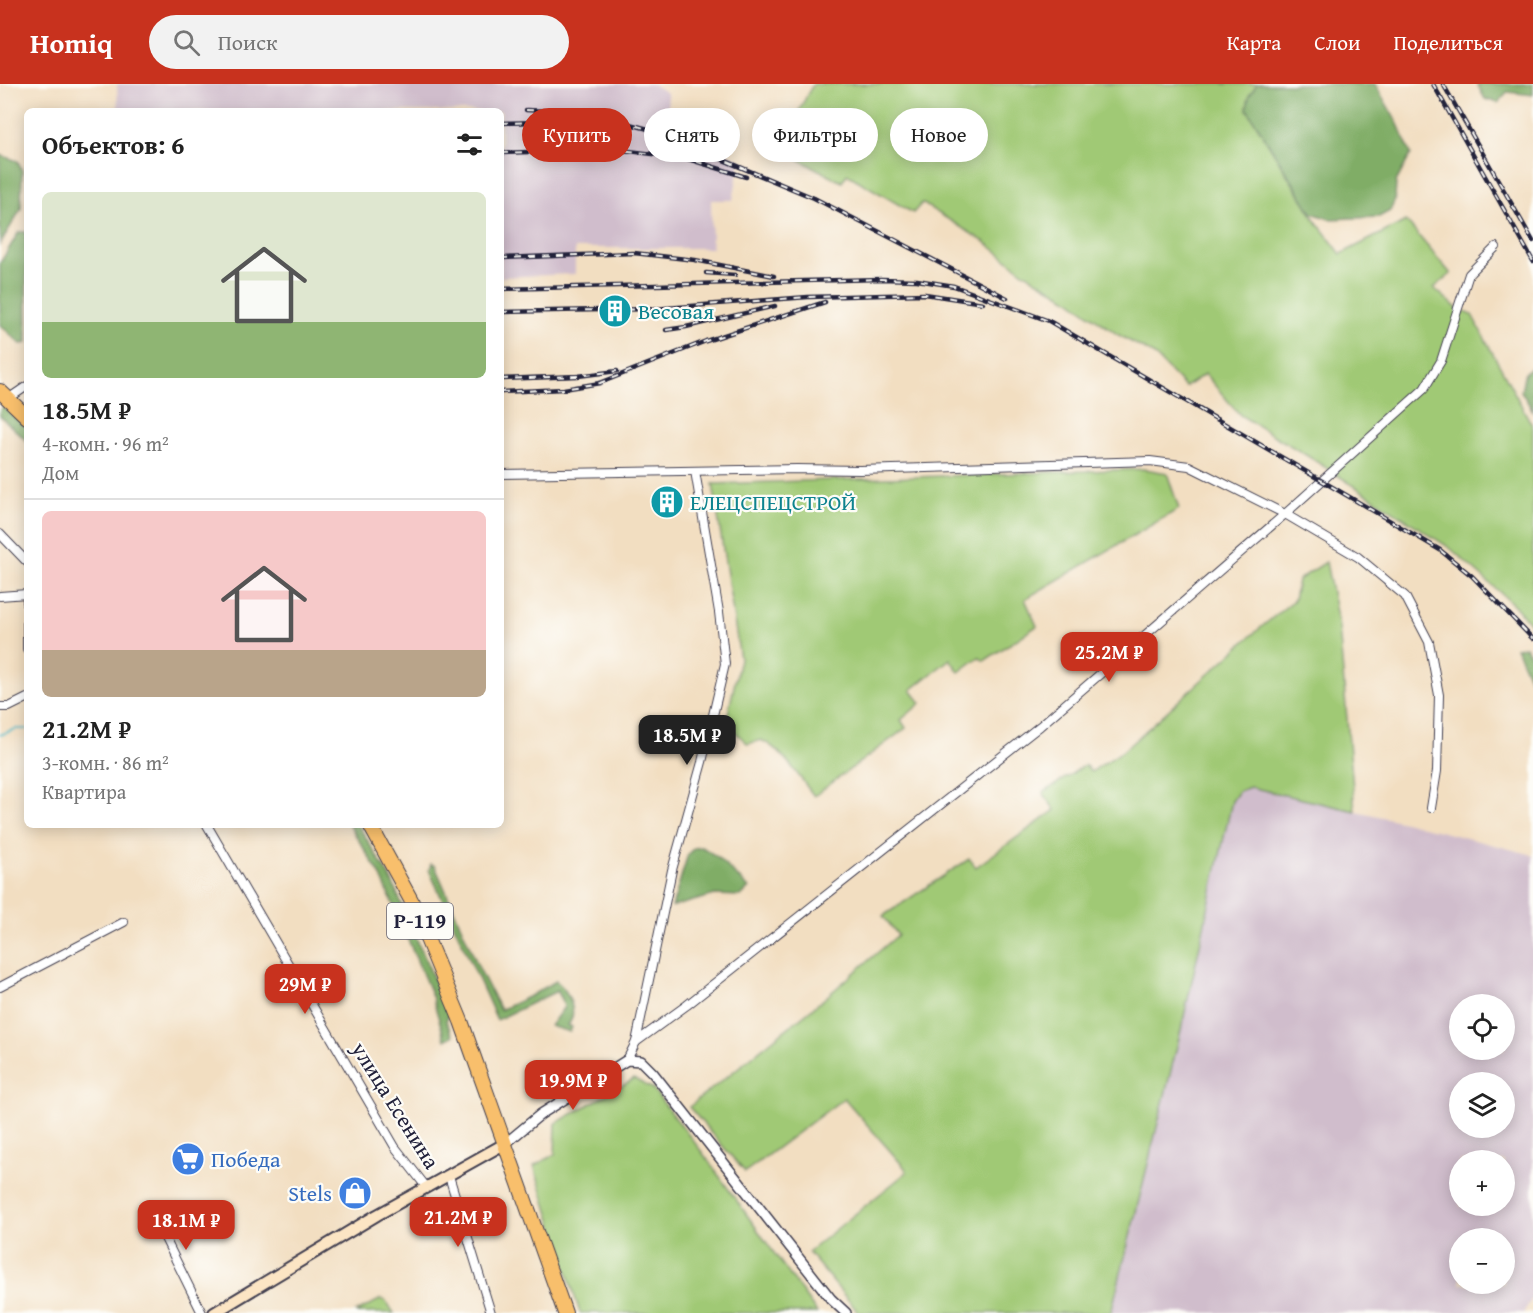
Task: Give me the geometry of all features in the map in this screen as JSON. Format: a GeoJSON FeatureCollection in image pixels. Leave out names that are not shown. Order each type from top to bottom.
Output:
{"type":"FeatureCollection","features":[{"type":"Feature","properties":{"kind":"highway"},"geometry":{"type":"LineString","coordinates":[[4,395],[24,414]]}},
{"type":"Feature","properties":{"kind":"highway","name":"Р-119"},"geometry":{"type":"LineString","coordinates":[[372,828],[411,900],[461,1021],[565,1313]]}},
{"type":"Feature","properties":{"kind":"main road"},"geometry":{"type":"LineString","coordinates":[[214,1313],[369,1220],[506,1143]]}},
{"type":"Feature","properties":{"kind":"street"},"geometry":{"type":"LineString","coordinates":[[636,1042],[687,1005],[1040,726],[1285,514],[1424,389],[1441,361],[1469,274],[1496,247]]}},
{"type":"Feature","properties":{"kind":"street"},"geometry":{"type":"LineString","coordinates":[[4,395],[24,387]]}},
{"type":"Feature","properties":{"kind":"street"},"geometry":{"type":"LineString","coordinates":[[504,474],[861,470],[1150,461],[1189,466],[1285,514],[1358,557],[1405,596],[1429,642],[1439,695],[1437,771],[1431,808]]}},
{"type":"Feature","properties":{"kind":"street"},"geometry":{"type":"LineString","coordinates":[[506,1143],[541,1114],[627,1060],[636,1042],[672,872],[702,762],[725,664],[719,612],[695,471]]}},
{"type":"Feature","properties":{"kind":"street"},"geometry":{"type":"LineString","coordinates":[[0,534],[24,559]]}},
{"type":"Feature","properties":{"kind":"street"},"geometry":{"type":"LineString","coordinates":[[0,596],[24,594]]}},
{"type":"Feature","properties":{"kind":"street"},"geometry":{"type":"LineString","coordinates":[[0,707],[24,699]]}},
{"type":"Feature","properties":{"kind":"street","name":"улица Есенина"},"geometry":{"type":"LineString","coordinates":[[209,828],[395,1147],[427,1188]]}},
{"type":"Feature","properties":{"kind":"street"},"geometry":{"type":"LineString","coordinates":[[0,987],[124,922]]}},
{"type":"Feature","properties":{"kind":"street"},"geometry":{"type":"LineString","coordinates":[[627,1060],[641,1061],[653,1072],[831,1299],[846,1313]]}},
{"type":"Feature","properties":{"kind":"street"},"geometry":{"type":"LineString","coordinates":[[449,1176],[491,1313]]}},
{"type":"Feature","properties":{"kind":"street"},"geometry":{"type":"LineString","coordinates":[[152,1224],[157,1222],[202,1313]]}},
{"type":"Feature","properties":{"kind":"shaded area"},"geometry":{"type":"Polygon","coordinates":[[[117,84],[653,84],[667,93],[668,108],[644,108],[644,162],[740,162],[733,200],[711,200],[712,248],[575,248],[575,274],[504,277],[504,108],[118,108],[117,84]]]}},
{"type":"Feature","properties":{"kind":"shaded area"},"geometry":{"type":"Polygon","coordinates":[[[1250,787],[1400,821],[1533,855],[1533,1297],[1523,1313],[1111,1313],[1173,1061],[1232,801],[1239,791],[1250,787]]]}},
{"type":"Feature","properties":{"kind":"green space"},"geometry":{"type":"Polygon","coordinates":[[[813,84],[1257,84],[1249,96],[1247,109],[1315,220],[1341,254],[1406,221],[1451,274],[1434,288],[1457,308],[1472,315],[1533,427],[1533,627],[1514,605],[1450,548],[1240,415],[1205,374],[1185,387],[1153,354],[1117,334],[1068,299],[1023,272],[985,242],[922,203],[913,213],[847,174],[842,182],[804,162],[878,162],[878,108],[800,108],[813,84]]]}},
{"type":"Feature","properties":{"kind":"green space"},"geometry":{"type":"Polygon","coordinates":[[[1257,84],[1375,84],[1398,124],[1411,154],[1396,182],[1395,200],[1390,211],[1379,217],[1329,219],[1312,213],[1247,109],[1249,96],[1257,84]]]}},
{"type":"Feature","properties":{"kind":"green space"},"geometry":{"type":"Polygon","coordinates":[[[1477,84],[1533,84],[1533,95],[1507,92],[1498,103],[1485,99],[1477,84]]]}},
{"type":"Feature","properties":{"kind":"green space"},"geometry":{"type":"Polygon","coordinates":[[[0,155],[18,161],[22,171],[21,209],[0,244],[0,155]]]}},
{"type":"Feature","properties":{"kind":"green space"},"geometry":{"type":"Polygon","coordinates":[[[19,232],[24,232],[24,344],[21,344],[0,325],[0,263],[19,232]]]}},
{"type":"Feature","properties":{"kind":"green space"},"geometry":{"type":"Polygon","coordinates":[[[1533,367],[1533,411],[1521,391],[1525,372],[1533,367]]]}},
{"type":"Feature","properties":{"kind":"green space"},"geometry":{"type":"Polygon","coordinates":[[[3,407],[24,425],[24,438],[0,416],[0,410],[3,407]]]}},
{"type":"Feature","properties":{"kind":"green space"},"geometry":{"type":"Polygon","coordinates":[[[1145,469],[1167,473],[1179,509],[1025,599],[1037,626],[984,661],[979,657],[959,672],[950,659],[911,690],[921,703],[901,720],[906,728],[814,796],[790,765],[769,744],[761,740],[748,744],[726,723],[740,659],[713,484],[1145,469]]]}},
{"type":"Feature","properties":{"kind":"green space"},"geometry":{"type":"Polygon","coordinates":[[[1326,562],[1339,627],[1355,811],[1250,787],[1239,791],[1232,801],[1181,1030],[1111,1313],[859,1313],[808,1252],[907,1172],[905,1168],[844,1098],[745,1172],[689,1107],[825,998],[898,935],[883,916],[969,859],[976,867],[1055,810],[1043,793],[1085,765],[1091,772],[1123,751],[1294,600],[1298,580],[1326,562]]]}},
{"type":"Feature","properties":{"kind":"green space"},"geometry":{"type":"Polygon","coordinates":[[[1525,647],[1533,657],[1533,686],[1516,648],[1525,647]]]}},
{"type":"Feature","properties":{"kind":"green space"},"geometry":{"type":"Polygon","coordinates":[[[351,828],[360,828],[391,879],[449,1014],[446,1021],[453,1036],[445,1040],[432,996],[380,874],[351,828]]]}},
{"type":"Feature","properties":{"kind":"green space"},"geometry":{"type":"Polygon","coordinates":[[[702,847],[716,856],[749,888],[741,896],[715,895],[672,907],[688,854],[694,848],[702,847]]]}},
{"type":"Feature","properties":{"kind":"green space"},"geometry":{"type":"Polygon","coordinates":[[[431,864],[435,866],[479,968],[500,1010],[556,981],[571,1002],[572,1014],[568,1025],[572,1027],[570,1032],[550,1026],[564,1007],[557,991],[497,1020],[429,870],[431,864]]]}},
{"type":"Feature","properties":{"kind":"green space"},"geometry":{"type":"Polygon","coordinates":[[[634,1079],[652,1088],[702,1152],[817,1313],[580,1313],[534,1166],[555,1154],[556,1123],[634,1079]]]}},
{"type":"Feature","properties":{"kind":"green space"},"geometry":{"type":"Polygon","coordinates":[[[381,1299],[386,1301],[394,1313],[355,1313],[381,1299]]]}},
{"type":"Feature","properties":{"kind":"waterway"},"geometry":{"type":"LineString","coordinates":[[0,735],[16,729],[24,729]]}},
{"type":"Feature","properties":{"kind":"railway"},"geometry":{"type":"LineString","coordinates":[[1433,84],[1533,261]]}},
{"type":"Feature","properties":{"kind":"railway"},"geometry":{"type":"LineString","coordinates":[[1443,84],[1533,241]]}},
{"type":"Feature","properties":{"kind":"railway"},"geometry":{"type":"LineString","coordinates":[[504,123],[522,122]]}},
{"type":"Feature","properties":{"kind":"railway"},"geometry":{"type":"LineString","coordinates":[[632,125],[652,130],[814,198],[1007,298]]}},
{"type":"Feature","properties":{"kind":"railway"},"geometry":{"type":"LineString","coordinates":[[504,153],[613,149],[685,158],[746,177]]}},
{"type":"Feature","properties":{"kind":"railway"},"geometry":{"type":"LineString","coordinates":[[504,258],[634,253],[695,260],[774,276]]}},
{"type":"Feature","properties":{"kind":"railway"},"geometry":{"type":"LineString","coordinates":[[706,273],[735,275]]}},
{"type":"Feature","properties":{"kind":"railway"},"geometry":{"type":"LineString","coordinates":[[504,289],[881,279],[917,280],[954,286],[1049,321],[1440,550],[1472,576],[1533,639]]}},
{"type":"Feature","properties":{"kind":"railway"},"geometry":{"type":"LineString","coordinates":[[504,312],[653,309],[808,297],[925,294],[983,303]]}},
{"type":"Feature","properties":{"kind":"railway"},"geometry":{"type":"LineString","coordinates":[[504,392],[564,389],[600,383],[706,341],[825,302]]}},
{"type":"Feature","properties":{"kind":"railway"},"geometry":{"type":"LineString","coordinates":[[666,330],[775,306]]}},
{"type":"Feature","properties":{"kind":"railway"},"geometry":{"type":"LineString","coordinates":[[504,379],[578,376],[617,371]]}},
{"type":"Feature","properties":{"kind":"place","name":"Весовая"},"geometry":{"type":"Point","coordinates":[615,311]}},
{"type":"Feature","properties":{"kind":"place","name":"ЕЛЕЦСПЕЦСТРОЙ"},"geometry":{"type":"Point","coordinates":[667,502]}},
{"type":"Feature","properties":{"kind":"place","name":"Победа"},"geometry":{"type":"Point","coordinates":[188,1159]}},
{"type":"Feature","properties":{"kind":"place","name":"Stels"},"geometry":{"type":"Point","coordinates":[355,1193]}}]}
